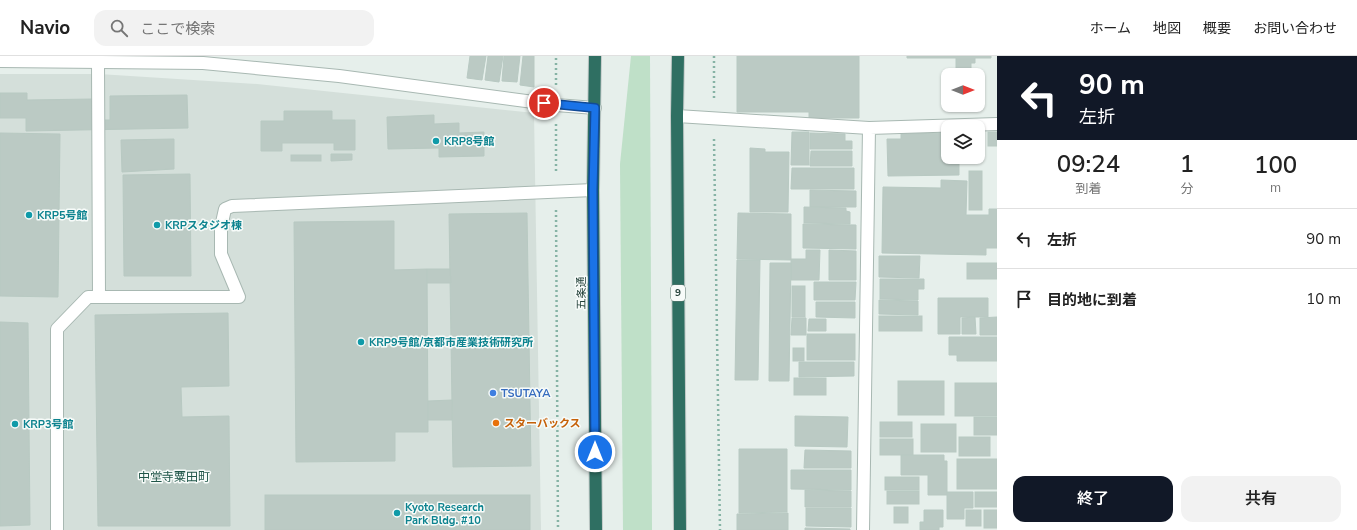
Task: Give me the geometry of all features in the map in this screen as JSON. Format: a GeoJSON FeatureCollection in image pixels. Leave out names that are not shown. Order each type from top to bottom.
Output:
{"type":"FeatureCollection","features":[{"type":"Feature","properties":{"kind":"highway","name":"五条通"},"geometry":{"type":"LineString","coordinates":[[595,56],[593,190],[596,530]]}},
{"type":"Feature","properties":{"kind":"highway","name":"9"},"geometry":{"type":"LineString","coordinates":[[678,56],[676,116],[680,530]]}},
{"type":"Feature","properties":{"kind":"street"},"geometry":{"type":"LineString","coordinates":[[0,61],[203,63],[339,76],[556,105],[595,108]]}},
{"type":"Feature","properties":{"kind":"street"},"geometry":{"type":"LineString","coordinates":[[98,62],[99,297]]}},
{"type":"Feature","properties":{"kind":"street"},"geometry":{"type":"LineString","coordinates":[[676,116],[869,128],[997,124]]}},
{"type":"Feature","properties":{"kind":"street"},"geometry":{"type":"LineString","coordinates":[[863,530],[869,128]]}},
{"type":"Feature","properties":{"kind":"street"},"geometry":{"type":"LineString","coordinates":[[57,530],[57,329],[88,297],[239,297],[220,254],[221,227],[224,209],[232,206],[593,190]]}},
{"type":"Feature","properties":{"kind":"path"},"geometry":{"type":"LineString","coordinates":[[556,56],[558,530]]}},
{"type":"Feature","properties":{"kind":"path"},"geometry":{"type":"LineString","coordinates":[[714,56],[720,530]]}},
{"type":"Feature","properties":{"kind":"shaded area"},"geometry":{"type":"Polygon","coordinates":[[[0,74],[99,74],[257,84],[534,113],[541,530],[0,530],[0,74]]]}},
{"type":"Feature","properties":{"kind":"green space"},"geometry":{"type":"Polygon","coordinates":[[[631,56],[650,56],[652,530],[623,530],[620,164],[631,56]]]}},
{"type":"Feature","properties":{"kind":"building"},"geometry":{"type":"Polygon","coordinates":[[[470,56],[486,56],[482,80],[467,78],[470,56]]]}},
{"type":"Feature","properties":{"kind":"building"},"geometry":{"type":"Polygon","coordinates":[[[488,56],[503,56],[499,82],[485,80],[488,56]]]}},
{"type":"Feature","properties":{"kind":"building"},"geometry":{"type":"Polygon","coordinates":[[[504,56],[520,56],[517,82],[502,81],[504,56]]]}},
{"type":"Feature","properties":{"kind":"building"},"geometry":{"type":"Polygon","coordinates":[[[523,56],[534,56],[534,87],[520,85],[523,56]]]}},
{"type":"Feature","properties":{"kind":"building"},"geometry":{"type":"Polygon","coordinates":[[[737,56],[859,56],[859,118],[809,118],[809,112],[737,112],[737,56]]]}},
{"type":"Feature","properties":{"kind":"building"},"geometry":{"type":"Polygon","coordinates":[[[907,56],[991,56],[991,58],[975,58],[975,63],[971,63],[971,68],[956,68],[956,58],[907,58],[907,56]]]}},
{"type":"Feature","properties":{"kind":"building"},"geometry":{"type":"Polygon","coordinates":[[[0,93],[27,93],[27,100],[93,99],[93,120],[110,120],[110,96],[187,95],[188,128],[26,131],[26,118],[0,118],[0,93]]]}},
{"type":"Feature","properties":{"kind":"building"},"geometry":{"type":"Polygon","coordinates":[[[284,111],[332,111],[332,120],[355,120],[355,150],[334,150],[334,143],[282,143],[282,151],[261,151],[261,121],[284,121],[284,111]]]}},
{"type":"Feature","properties":{"kind":"building","name":"KRP8号館"},"geometry":{"type":"Polygon","coordinates":[[[434,115],[434,124],[459,123],[459,133],[484,132],[484,156],[439,157],[439,148],[388,149],[387,117],[434,115]]]}},
{"type":"Feature","properties":{"kind":"building"},"geometry":{"type":"Polygon","coordinates":[[[792,132],[809,132],[809,165],[791,165],[792,132]]]}},
{"type":"Feature","properties":{"kind":"building"},"geometry":{"type":"Polygon","coordinates":[[[988,132],[997,132],[997,146],[988,146],[988,132]]]}},
{"type":"Feature","properties":{"kind":"building","name":"KRP5号館"},"geometry":{"type":"Polygon","coordinates":[[[0,133],[60,134],[58,297],[0,296],[0,133]]]}},
{"type":"Feature","properties":{"kind":"building"},"geometry":{"type":"Polygon","coordinates":[[[810,133],[845,134],[845,141],[852,141],[852,149],[810,149],[810,133]]]}},
{"type":"Feature","properties":{"kind":"building"},"geometry":{"type":"Polygon","coordinates":[[[941,133],[941,164],[959,164],[959,175],[888,176],[887,139],[901,139],[901,134],[941,133]]]}},
{"type":"Feature","properties":{"kind":"building"},"geometry":{"type":"Polygon","coordinates":[[[174,139],[174,169],[122,172],[121,140],[174,139]]]}},
{"type":"Feature","properties":{"kind":"building"},"geometry":{"type":"Polygon","coordinates":[[[750,148],[765,149],[765,152],[789,152],[788,212],[750,212],[750,148]]]}},
{"type":"Feature","properties":{"kind":"building"},"geometry":{"type":"Polygon","coordinates":[[[811,151],[852,151],[852,166],[810,166],[811,151]]]}},
{"type":"Feature","properties":{"kind":"building"},"geometry":{"type":"Polygon","coordinates":[[[331,154],[352,154],[352,160],[331,161],[331,154]]]}},
{"type":"Feature","properties":{"kind":"building"},"geometry":{"type":"Polygon","coordinates":[[[291,155],[321,155],[321,161],[291,161],[291,155]]]}},
{"type":"Feature","properties":{"kind":"building"},"geometry":{"type":"Polygon","coordinates":[[[792,168],[854,168],[854,189],[791,189],[792,168]]]}},
{"type":"Feature","properties":{"kind":"building"},"geometry":{"type":"Polygon","coordinates":[[[969,171],[982,171],[982,210],[969,210],[969,171]]]}},
{"type":"Feature","properties":{"kind":"building","name":"KRPスタジオ棟"},"geometry":{"type":"Polygon","coordinates":[[[190,174],[191,276],[124,276],[123,175],[190,174]]]}},
{"type":"Feature","properties":{"kind":"building"},"geometry":{"type":"Polygon","coordinates":[[[941,180],[967,181],[966,215],[989,215],[989,209],[997,209],[997,248],[986,248],[986,255],[882,253],[883,187],[941,188],[941,180]]]}},
{"type":"Feature","properties":{"kind":"building"},"geometry":{"type":"Polygon","coordinates":[[[810,190],[856,191],[856,207],[810,207],[810,190]]]}},
{"type":"Feature","properties":{"kind":"building"},"geometry":{"type":"Polygon","coordinates":[[[804,207],[846,208],[846,211],[850,212],[850,224],[804,223],[804,207]]]}},
{"type":"Feature","properties":{"kind":"building"},"geometry":{"type":"Polygon","coordinates":[[[527,213],[531,466],[453,467],[449,214],[527,213]]]}},
{"type":"Feature","properties":{"kind":"building"},"geometry":{"type":"Polygon","coordinates":[[[738,213],[791,214],[791,260],[737,259],[738,213]]]}},
{"type":"Feature","properties":{"kind":"building","name":"KRP9号館/京都市産業技術研究所"},"geometry":{"type":"Polygon","coordinates":[[[394,221],[394,270],[427,269],[428,432],[395,432],[395,461],[296,462],[294,222],[394,221]]]}},
{"type":"Feature","properties":{"kind":"building"},"geometry":{"type":"Polygon","coordinates":[[[803,224],[856,225],[856,249],[803,248],[803,224]]]}},
{"type":"Feature","properties":{"kind":"building"},"geometry":{"type":"Polygon","coordinates":[[[806,250],[820,250],[819,280],[791,280],[791,259],[806,259],[806,250]]]}},
{"type":"Feature","properties":{"kind":"building"},"geometry":{"type":"Polygon","coordinates":[[[829,250],[856,251],[856,280],[829,280],[829,250]]]}},
{"type":"Feature","properties":{"kind":"building"},"geometry":{"type":"Polygon","coordinates":[[[879,256],[920,256],[919,278],[879,277],[879,256]]]}},
{"type":"Feature","properties":{"kind":"building"},"geometry":{"type":"Polygon","coordinates":[[[737,260],[760,260],[758,380],[735,380],[737,260]]]}},
{"type":"Feature","properties":{"kind":"building"},"geometry":{"type":"Polygon","coordinates":[[[770,263],[791,263],[789,381],[769,381],[770,263]]]}},
{"type":"Feature","properties":{"kind":"building"},"geometry":{"type":"Polygon","coordinates":[[[967,263],[997,263],[997,279],[967,279],[967,263]]]}},
{"type":"Feature","properties":{"kind":"building"},"geometry":{"type":"Polygon","coordinates":[[[427,269],[450,269],[451,283],[427,283],[427,269]]]}},
{"type":"Feature","properties":{"kind":"building"},"geometry":{"type":"Polygon","coordinates":[[[880,279],[924,279],[924,289],[918,289],[918,300],[880,299],[880,279]]]}},
{"type":"Feature","properties":{"kind":"building"},"geometry":{"type":"Polygon","coordinates":[[[814,282],[856,282],[855,300],[814,300],[814,282]]]}},
{"type":"Feature","properties":{"kind":"building"},"geometry":{"type":"Polygon","coordinates":[[[792,286],[805,286],[805,317],[792,317],[792,286]]]}},
{"type":"Feature","properties":{"kind":"building"},"geometry":{"type":"Polygon","coordinates":[[[938,298],[988,298],[988,317],[960,317],[960,334],[938,334],[938,298]]]}},
{"type":"Feature","properties":{"kind":"building"},"geometry":{"type":"Polygon","coordinates":[[[879,300],[918,301],[918,315],[879,314],[879,300]]]}},
{"type":"Feature","properties":{"kind":"building"},"geometry":{"type":"Polygon","coordinates":[[[816,302],[855,302],[855,318],[816,317],[816,302]]]}},
{"type":"Feature","properties":{"kind":"building"},"geometry":{"type":"Polygon","coordinates":[[[228,313],[229,386],[181,387],[182,417],[229,416],[230,526],[98,526],[95,315],[228,313]]]}},
{"type":"Feature","properties":{"kind":"building"},"geometry":{"type":"Polygon","coordinates":[[[879,316],[922,316],[922,331],[879,331],[879,316]]]}},
{"type":"Feature","properties":{"kind":"building"},"geometry":{"type":"Polygon","coordinates":[[[975,317],[976,334],[962,334],[962,318],[975,317]]]}},
{"type":"Feature","properties":{"kind":"building"},"geometry":{"type":"Polygon","coordinates":[[[997,317],[997,335],[980,335],[980,318],[997,317]]]}},
{"type":"Feature","properties":{"kind":"building"},"geometry":{"type":"Polygon","coordinates":[[[792,318],[806,318],[806,335],[791,335],[792,318]]]}},
{"type":"Feature","properties":{"kind":"building"},"geometry":{"type":"Polygon","coordinates":[[[809,319],[826,319],[826,331],[808,331],[809,319]]]}},
{"type":"Feature","properties":{"kind":"building","name":"KRP3号館"},"geometry":{"type":"Polygon","coordinates":[[[0,322],[28,323],[30,525],[0,526],[0,322]]]}},
{"type":"Feature","properties":{"kind":"building"},"geometry":{"type":"Polygon","coordinates":[[[807,334],[855,334],[855,360],[807,360],[807,334]]]}},
{"type":"Feature","properties":{"kind":"building"},"geometry":{"type":"Polygon","coordinates":[[[949,337],[997,337],[997,361],[957,361],[957,355],[949,355],[949,337]]]}},
{"type":"Feature","properties":{"kind":"building"},"geometry":{"type":"Polygon","coordinates":[[[793,348],[804,348],[804,361],[793,361],[793,348]]]}},
{"type":"Feature","properties":{"kind":"building"},"geometry":{"type":"Polygon","coordinates":[[[799,362],[854,362],[854,376],[799,377],[799,362]]]}},
{"type":"Feature","properties":{"kind":"building"},"geometry":{"type":"Polygon","coordinates":[[[794,378],[826,378],[826,395],[794,395],[794,378]]]}},
{"type":"Feature","properties":{"kind":"building"},"geometry":{"type":"Polygon","coordinates":[[[898,381],[944,381],[944,415],[898,415],[898,381]]]}},
{"type":"Feature","properties":{"kind":"building"},"geometry":{"type":"Polygon","coordinates":[[[955,383],[997,383],[997,416],[955,416],[955,383]]]}},
{"type":"Feature","properties":{"kind":"building"},"geometry":{"type":"Polygon","coordinates":[[[452,400],[452,420],[428,420],[428,401],[452,400]]]}},
{"type":"Feature","properties":{"kind":"building"},"geometry":{"type":"Polygon","coordinates":[[[795,416],[848,417],[847,447],[795,446],[795,416]]]}},
{"type":"Feature","properties":{"kind":"building"},"geometry":{"type":"Polygon","coordinates":[[[974,417],[997,417],[997,435],[974,435],[974,417]]]}},
{"type":"Feature","properties":{"kind":"building"},"geometry":{"type":"Polygon","coordinates":[[[880,422],[912,422],[912,437],[880,437],[880,422]]]}},
{"type":"Feature","properties":{"kind":"building"},"geometry":{"type":"Polygon","coordinates":[[[921,424],[956,424],[956,452],[921,452],[921,424]]]}},
{"type":"Feature","properties":{"kind":"building"},"geometry":{"type":"Polygon","coordinates":[[[959,437],[990,437],[990,456],[959,456],[959,437]]]}},
{"type":"Feature","properties":{"kind":"building"},"geometry":{"type":"Polygon","coordinates":[[[880,439],[913,439],[913,455],[880,455],[880,439]]]}},
{"type":"Feature","properties":{"kind":"building"},"geometry":{"type":"Polygon","coordinates":[[[739,449],[787,449],[787,512],[739,513],[739,449]]]}},
{"type":"Feature","properties":{"kind":"building"},"geometry":{"type":"Polygon","coordinates":[[[805,450],[851,451],[851,468],[804,468],[805,450]]]}},
{"type":"Feature","properties":{"kind":"building"},"geometry":{"type":"Polygon","coordinates":[[[901,455],[944,455],[944,461],[947,461],[947,495],[928,495],[928,475],[901,475],[901,455]]]}},
{"type":"Feature","properties":{"kind":"building"},"geometry":{"type":"Polygon","coordinates":[[[957,459],[997,459],[997,489],[957,489],[957,459]]]}},
{"type":"Feature","properties":{"kind":"building"},"geometry":{"type":"Polygon","coordinates":[[[791,470],[851,470],[851,490],[791,489],[791,470]]]}},
{"type":"Feature","properties":{"kind":"building"},"geometry":{"type":"Polygon","coordinates":[[[885,477],[919,477],[919,490],[885,490],[885,477]]]}},
{"type":"Feature","properties":{"kind":"building"},"geometry":{"type":"Polygon","coordinates":[[[805,490],[851,491],[851,507],[805,507],[805,490]]]}},
{"type":"Feature","properties":{"kind":"building"},"geometry":{"type":"Polygon","coordinates":[[[887,491],[919,491],[919,504],[887,504],[887,491]]]}},
{"type":"Feature","properties":{"kind":"building"},"geometry":{"type":"Polygon","coordinates":[[[947,492],[973,492],[973,508],[964,508],[964,519],[947,519],[947,492]]]}},
{"type":"Feature","properties":{"kind":"building"},"geometry":{"type":"Polygon","coordinates":[[[975,492],[997,492],[997,507],[975,507],[975,492]]]}},
{"type":"Feature","properties":{"kind":"building","name":"Kyoto Research Park Bldg. #10"},"geometry":{"type":"Polygon","coordinates":[[[265,495],[530,495],[530,530],[265,530],[265,495]]]}},
{"type":"Feature","properties":{"kind":"building"},"geometry":{"type":"Polygon","coordinates":[[[894,507],[908,507],[908,523],[894,523],[894,507]]]}},
{"type":"Feature","properties":{"kind":"building"},"geometry":{"type":"Polygon","coordinates":[[[806,508],[851,508],[851,527],[806,526],[806,508]]]}},
{"type":"Feature","properties":{"kind":"building"},"geometry":{"type":"Polygon","coordinates":[[[924,510],[943,510],[943,527],[939,527],[939,530],[920,530],[920,522],[924,522],[924,510]]]}},
{"type":"Feature","properties":{"kind":"building"},"geometry":{"type":"Polygon","coordinates":[[[966,510],[981,510],[981,526],[966,526],[966,510]]]}},
{"type":"Feature","properties":{"kind":"building"},"geometry":{"type":"Polygon","coordinates":[[[984,510],[997,510],[997,528],[984,528],[984,510]]]}},
{"type":"Feature","properties":{"kind":"building"},"geometry":{"type":"Polygon","coordinates":[[[788,513],[788,530],[737,530],[737,514],[788,513]]]}},
{"type":"Feature","properties":{"kind":"building"},"geometry":{"type":"Polygon","coordinates":[[[805,528],[850,529],[850,530],[805,530],[805,528]]]}},
{"type":"Feature","properties":{"kind":"place","name":"KRP8号館"},"geometry":{"type":"Point","coordinates":[436,141]}},
{"type":"Feature","properties":{"kind":"place","name":"KRP5号館"},"geometry":{"type":"Point","coordinates":[29,215]}},
{"type":"Feature","properties":{"kind":"place","name":"KRPスタジオ棟"},"geometry":{"type":"Point","coordinates":[157,225]}},
{"type":"Feature","properties":{"kind":"place","name":"KRP9号館/京都市産業技術研究所"},"geometry":{"type":"Point","coordinates":[361,342]}},
{"type":"Feature","properties":{"kind":"place","name":"TSUTAYA"},"geometry":{"type":"Point","coordinates":[493,393]}},
{"type":"Feature","properties":{"kind":"place","name":"スターバックス"},"geometry":{"type":"Point","coordinates":[496,423]}},
{"type":"Feature","properties":{"kind":"place","name":"KRP3号館"},"geometry":{"type":"Point","coordinates":[15,424]}},
{"type":"Feature","properties":{"kind":"place","name":"Kyoto Research Park Bldg. #10"},"geometry":{"type":"Point","coordinates":[397,513]}},
{"type":"Feature","properties":{"kind":"district","name":"中堂寺粟田町"},"geometry":{"type":"Point","coordinates":[174,477]}},
{"type":"Feature","properties":{"kind":"route"},"geometry":{"type":"LineString","coordinates":[[544,103],[595,108],[593,190],[595,452]]}}]}
